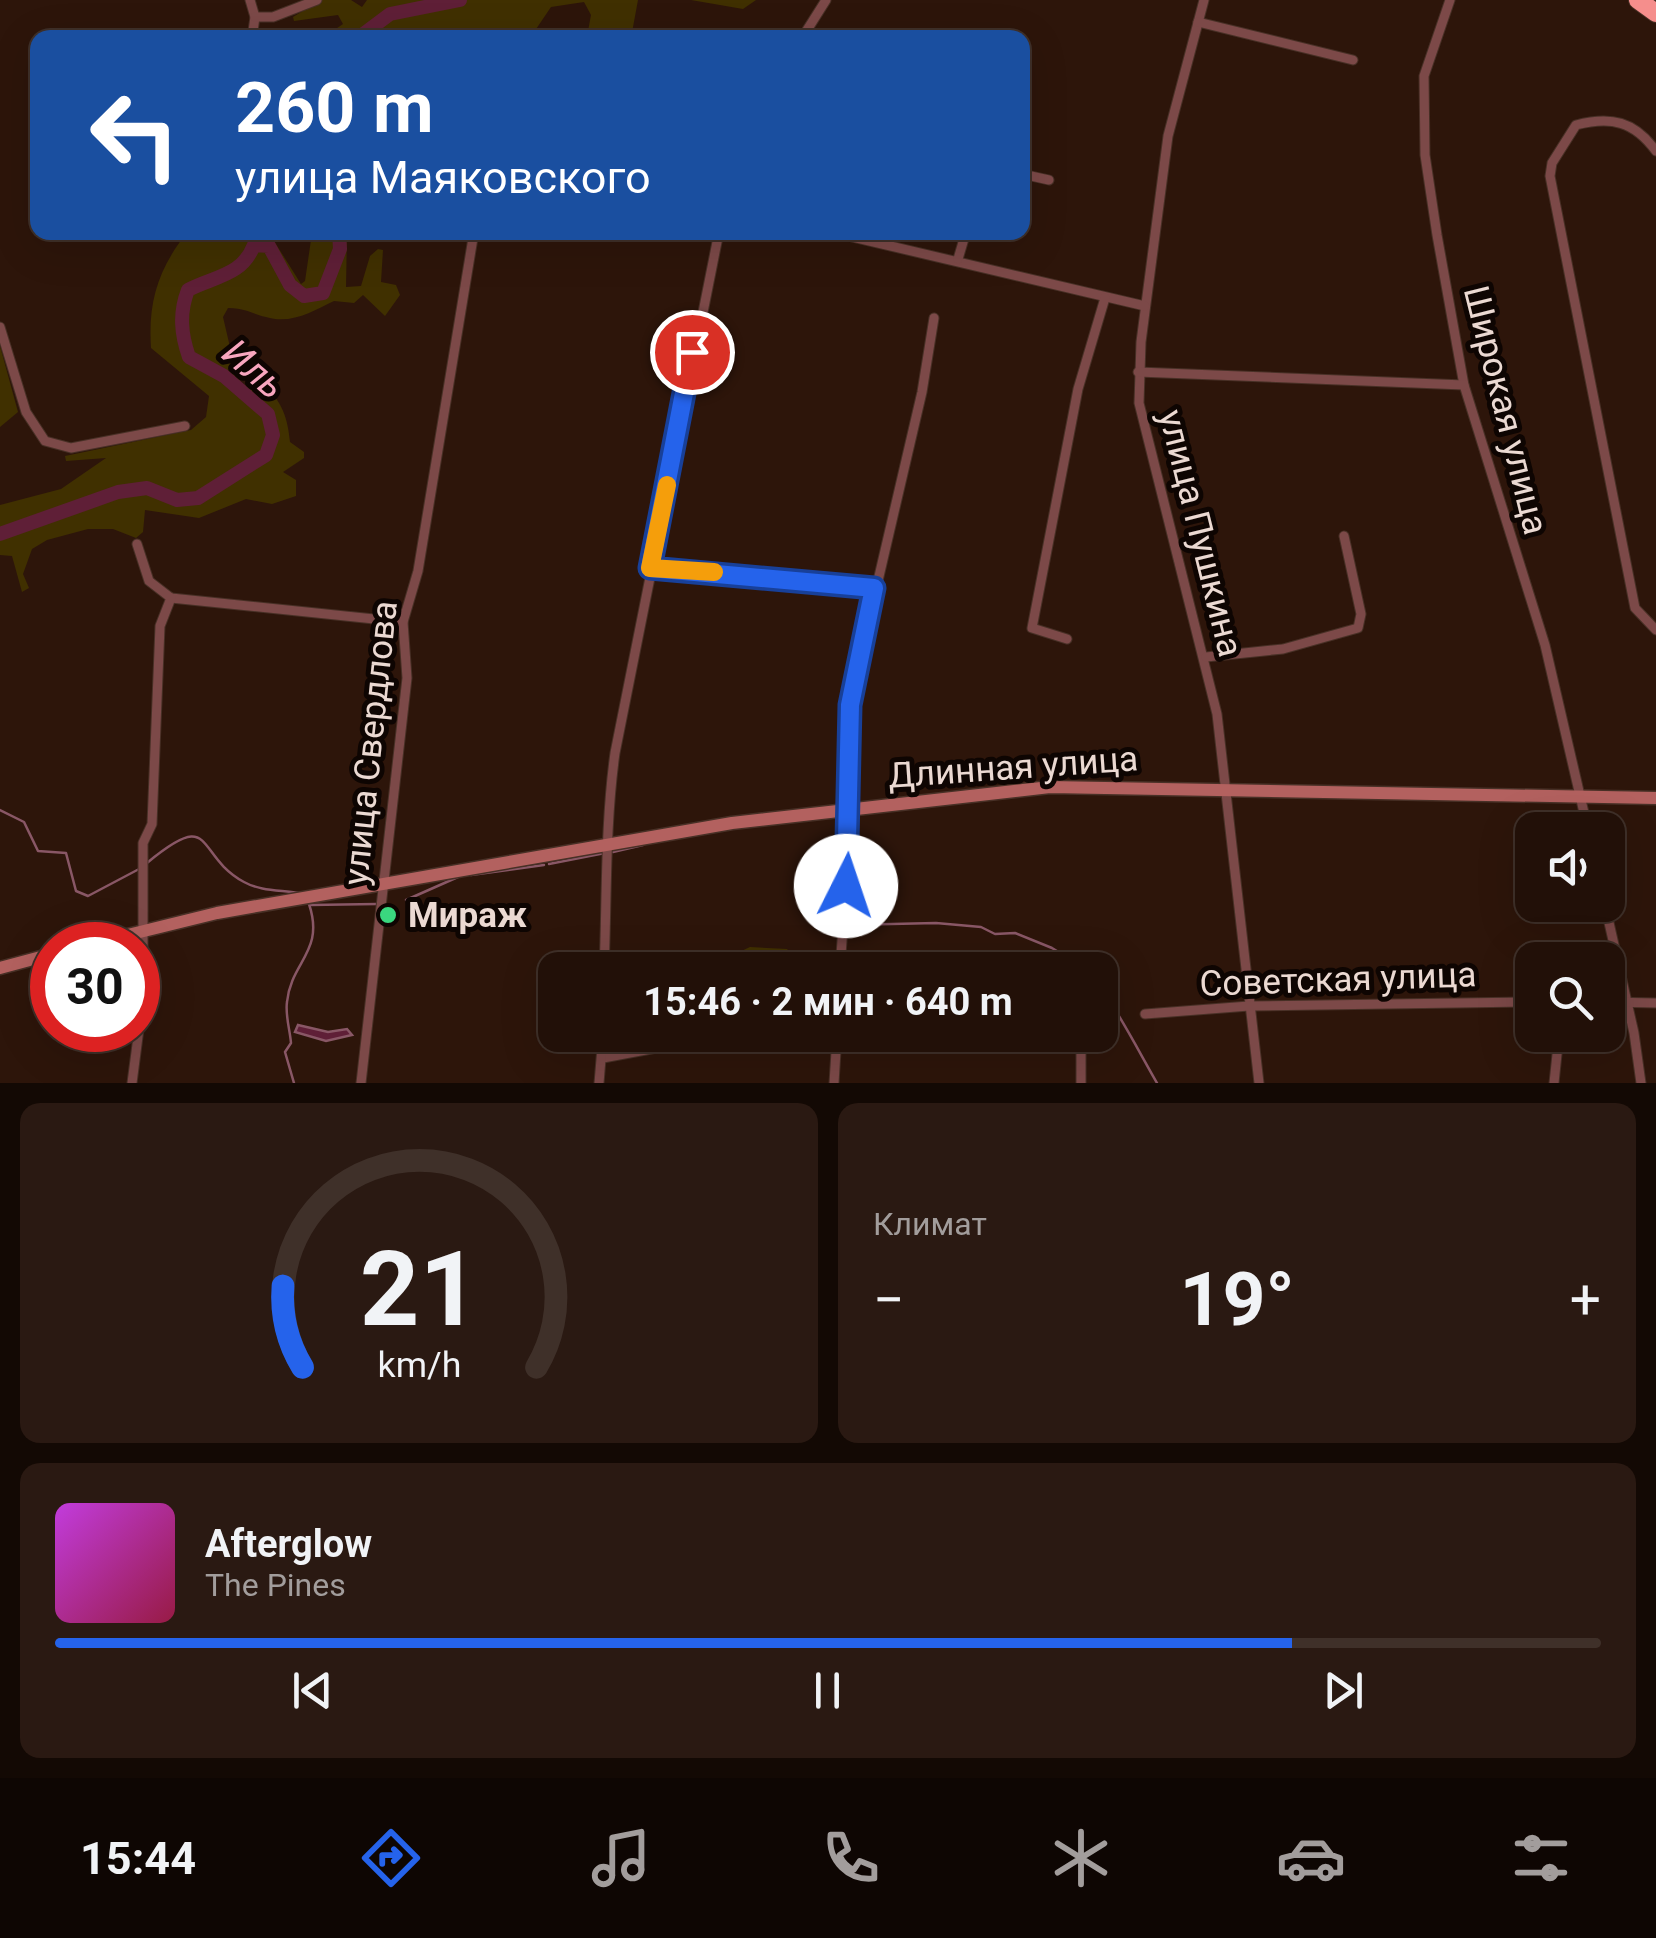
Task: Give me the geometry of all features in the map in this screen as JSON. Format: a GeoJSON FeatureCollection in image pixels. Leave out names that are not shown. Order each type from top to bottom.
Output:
{"type":"FeatureCollection","features":[{"type":"Feature","properties":{"kind":"highway"},"geometry":{"type":"LineString","coordinates":[[1638,0],[1656,13]]}},
{"type":"Feature","properties":{"kind":"main road","name":"Длинная улица"},"geometry":{"type":"LineString","coordinates":[[160,927],[732,823],[1050,787],[1656,798]]}},
{"type":"Feature","properties":{"kind":"main road"},"geometry":{"type":"LineString","coordinates":[[0,968],[30,960]]}},
{"type":"Feature","properties":{"kind":"street"},"geometry":{"type":"LineString","coordinates":[[250,0],[255,17],[253,30]]}},
{"type":"Feature","properties":{"kind":"street"},"geometry":{"type":"LineString","coordinates":[[255,17],[273,17],[317,0]]}},
{"type":"Feature","properties":{"kind":"street"},"geometry":{"type":"LineString","coordinates":[[807,30],[826,0]]}},
{"type":"Feature","properties":{"kind":"street","name":"улица Пушкина"},"geometry":{"type":"LineString","coordinates":[[1204,0],[1168,136],[1138,372],[1144,432],[1206,657],[1260,1083]]}},
{"type":"Feature","properties":{"kind":"street","name":"Широкая улица"},"geometry":{"type":"LineString","coordinates":[[1450,0],[1428,56],[1423,108],[1436,235],[1464,385],[1545,645],[1584,812]]}},
{"type":"Feature","properties":{"kind":"street"},"geometry":{"type":"LineString","coordinates":[[1198,22],[1352,60]]}},
{"type":"Feature","properties":{"kind":"street"},"geometry":{"type":"LineString","coordinates":[[1656,151],[1627,123],[1596,120],[1576,124],[1552,163],[1550,176],[1635,608],[1656,630]]}},
{"type":"Feature","properties":{"kind":"street"},"geometry":{"type":"LineString","coordinates":[[1030,176],[1049,180]]}},
{"type":"Feature","properties":{"kind":"street","name":"улица Свердлова"},"geometry":{"type":"LineString","coordinates":[[361,1083],[406,678],[403,622],[418,571],[473,240]]}},
{"type":"Feature","properties":{"kind":"street"},"geometry":{"type":"LineString","coordinates":[[605,952],[609,846],[606,824],[614,752],[717,240]]}},
{"type":"Feature","properties":{"kind":"street"},"geometry":{"type":"LineString","coordinates":[[869,240],[1145,306]]}},
{"type":"Feature","properties":{"kind":"street"},"geometry":{"type":"LineString","coordinates":[[958,259],[964,240]]}},
{"type":"Feature","properties":{"kind":"street"},"geometry":{"type":"LineString","coordinates":[[1067,640],[1032,628],[1078,389],[1105,298]]}},
{"type":"Feature","properties":{"kind":"street"},"geometry":{"type":"LineString","coordinates":[[841,952],[850,809],[850,705],[922,392],[934,318]]}},
{"type":"Feature","properties":{"kind":"street"},"geometry":{"type":"LineString","coordinates":[[0,327],[26,412],[44,441],[71,448],[185,426]]}},
{"type":"Feature","properties":{"kind":"street"},"geometry":{"type":"LineString","coordinates":[[1138,372],[1464,385]]}},
{"type":"Feature","properties":{"kind":"street"},"geometry":{"type":"LineString","coordinates":[[1206,657],[1283,649],[1358,628],[1361,614],[1344,536]]}},
{"type":"Feature","properties":{"kind":"street"},"geometry":{"type":"LineString","coordinates":[[137,544],[149,581],[171,598],[403,622]]}},
{"type":"Feature","properties":{"kind":"street"},"geometry":{"type":"LineString","coordinates":[[650,568],[874,588]]}},
{"type":"Feature","properties":{"kind":"street"},"geometry":{"type":"LineString","coordinates":[[144,922],[142,873],[152,824],[160,626],[171,598]]}},
{"type":"Feature","properties":{"kind":"street"},"geometry":{"type":"LineString","coordinates":[[1608,922],[1640,1083]]}},
{"type":"Feature","properties":{"kind":"street","name":"Советская улица"},"geometry":{"type":"LineString","coordinates":[[1144,1014],[1249,1006],[1515,1002]]}},
{"type":"Feature","properties":{"kind":"street"},"geometry":{"type":"LineString","coordinates":[[1626,1002],[1656,1003]]}},
{"type":"Feature","properties":{"kind":"street"},"geometry":{"type":"LineString","coordinates":[[132,1083],[136,1052]]}},
{"type":"Feature","properties":{"kind":"street"},"geometry":{"type":"LineString","coordinates":[[599,1083],[603,1052]]}},
{"type":"Feature","properties":{"kind":"street"},"geometry":{"type":"LineString","coordinates":[[603,1058],[635,1052]]}},
{"type":"Feature","properties":{"kind":"street"},"geometry":{"type":"LineString","coordinates":[[834,1083],[836,1052]]}},
{"type":"Feature","properties":{"kind":"street"},"geometry":{"type":"LineString","coordinates":[[1081,1052],[1081,1083]]}},
{"type":"Feature","properties":{"kind":"street"},"geometry":{"type":"LineString","coordinates":[[1554,1083],[1557,1052]]}},
{"type":"Feature","properties":{"kind":"shaded area"},"geometry":{"type":"Polygon","coordinates":[[[321,0],[351,0],[362,7],[367,0],[638,0],[632,30],[588,30],[591,15],[584,2],[551,7],[535,30],[334,30],[343,24],[338,15],[294,21],[293,17],[321,0]]]}},
{"type":"Feature","properties":{"kind":"shaded area"},"geometry":{"type":"Polygon","coordinates":[[[691,0],[756,0],[743,9],[691,0]]]}},
{"type":"Feature","properties":{"kind":"shaded area"},"geometry":{"type":"Polygon","coordinates":[[[182,240],[273,240],[301,284],[305,281],[311,240],[347,240],[346,287],[361,286],[370,256],[378,249],[383,250],[381,282],[396,285],[400,295],[385,316],[363,295],[354,303],[334,301],[302,316],[284,319],[228,308],[223,317],[237,377],[243,385],[263,385],[270,391],[283,410],[290,442],[304,452],[304,458],[283,472],[296,480],[296,496],[272,504],[246,499],[199,518],[145,510],[143,532],[136,538],[113,529],[88,529],[47,540],[32,549],[23,574],[29,588],[22,592],[12,556],[0,555],[0,505],[61,489],[106,458],[66,461],[65,456],[191,430],[206,417],[209,396],[151,348],[153,301],[169,260],[182,240]]]}},
{"type":"Feature","properties":{"kind":"shaded area"},"geometry":{"type":"Polygon","coordinates":[[[0,346],[18,412],[0,427],[0,346]]]}},
{"type":"Feature","properties":{"kind":"shaded area"},"geometry":{"type":"Polygon","coordinates":[[[750,947],[790,952],[739,952],[750,947]]]}},
{"type":"Feature","properties":{"kind":"shaded area"},"geometry":{"type":"Polygon","coordinates":[[[298,1025],[328,1032],[347,1029],[352,1035],[326,1041],[295,1032],[298,1025]]]}},
{"type":"Feature","properties":{"kind":"waterway","name":"Иль"},"geometry":{"type":"LineString","coordinates":[[369,30],[390,14],[460,0]]}},
{"type":"Feature","properties":{"kind":"waterway","name":"Иль"},"geometry":{"type":"LineString","coordinates":[[0,534],[118,492],[147,488],[177,500],[198,498],[266,455],[273,435],[268,414],[224,376],[189,357],[182,323],[188,290],[235,269],[254,245],[269,246],[290,285],[304,296],[323,293],[340,249],[339,240]]}},
{"type":"Feature","properties":{"kind":"waterway"},"geometry":{"type":"LineString","coordinates":[[0,810],[24,822],[38,851],[66,853],[76,891],[88,896],[141,868]]}},
{"type":"Feature","properties":{"kind":"waterway"},"geometry":{"type":"LineString","coordinates":[[147,863],[169,846],[195,837],[244,882],[263,889],[298,893]]}},
{"type":"Feature","properties":{"kind":"waterway"},"geometry":{"type":"LineString","coordinates":[[613,852],[643,845]]}},
{"type":"Feature","properties":{"kind":"waterway"},"geometry":{"type":"LineString","coordinates":[[549,864],[605,853]]}},
{"type":"Feature","properties":{"kind":"waterway"},"geometry":{"type":"LineString","coordinates":[[471,875],[544,865]]}},
{"type":"Feature","properties":{"kind":"waterway"},"geometry":{"type":"LineString","coordinates":[[406,900],[458,877]]}},
{"type":"Feature","properties":{"kind":"waterway"},"geometry":{"type":"LineString","coordinates":[[294,1083],[285,1052],[291,1043],[287,1007],[294,976],[313,934],[309,904]]}},
{"type":"Feature","properties":{"kind":"waterway"},"geometry":{"type":"LineString","coordinates":[[310,905],[377,904]]}},
{"type":"Feature","properties":{"kind":"waterway"},"geometry":{"type":"LineString","coordinates":[[847,925],[936,923],[981,927],[995,934],[1015,933],[1059,952]]}},
{"type":"Feature","properties":{"kind":"waterway"},"geometry":{"type":"LineString","coordinates":[[1118,1014],[1157,1083]]}},
{"type":"Feature","properties":{"kind":"slow traffic"},"geometry":{"type":"LineString","coordinates":[[667,485],[650,568],[714,572]]}},
{"type":"Feature","properties":{"kind":"place","name":"Мираж"},"geometry":{"type":"Point","coordinates":[388,915]}},
{"type":"Feature","properties":{"kind":"route"},"geometry":{"type":"LineString","coordinates":[[692,352],[650,568],[781,576],[874,588],[850,705],[846,886]]}}]}
